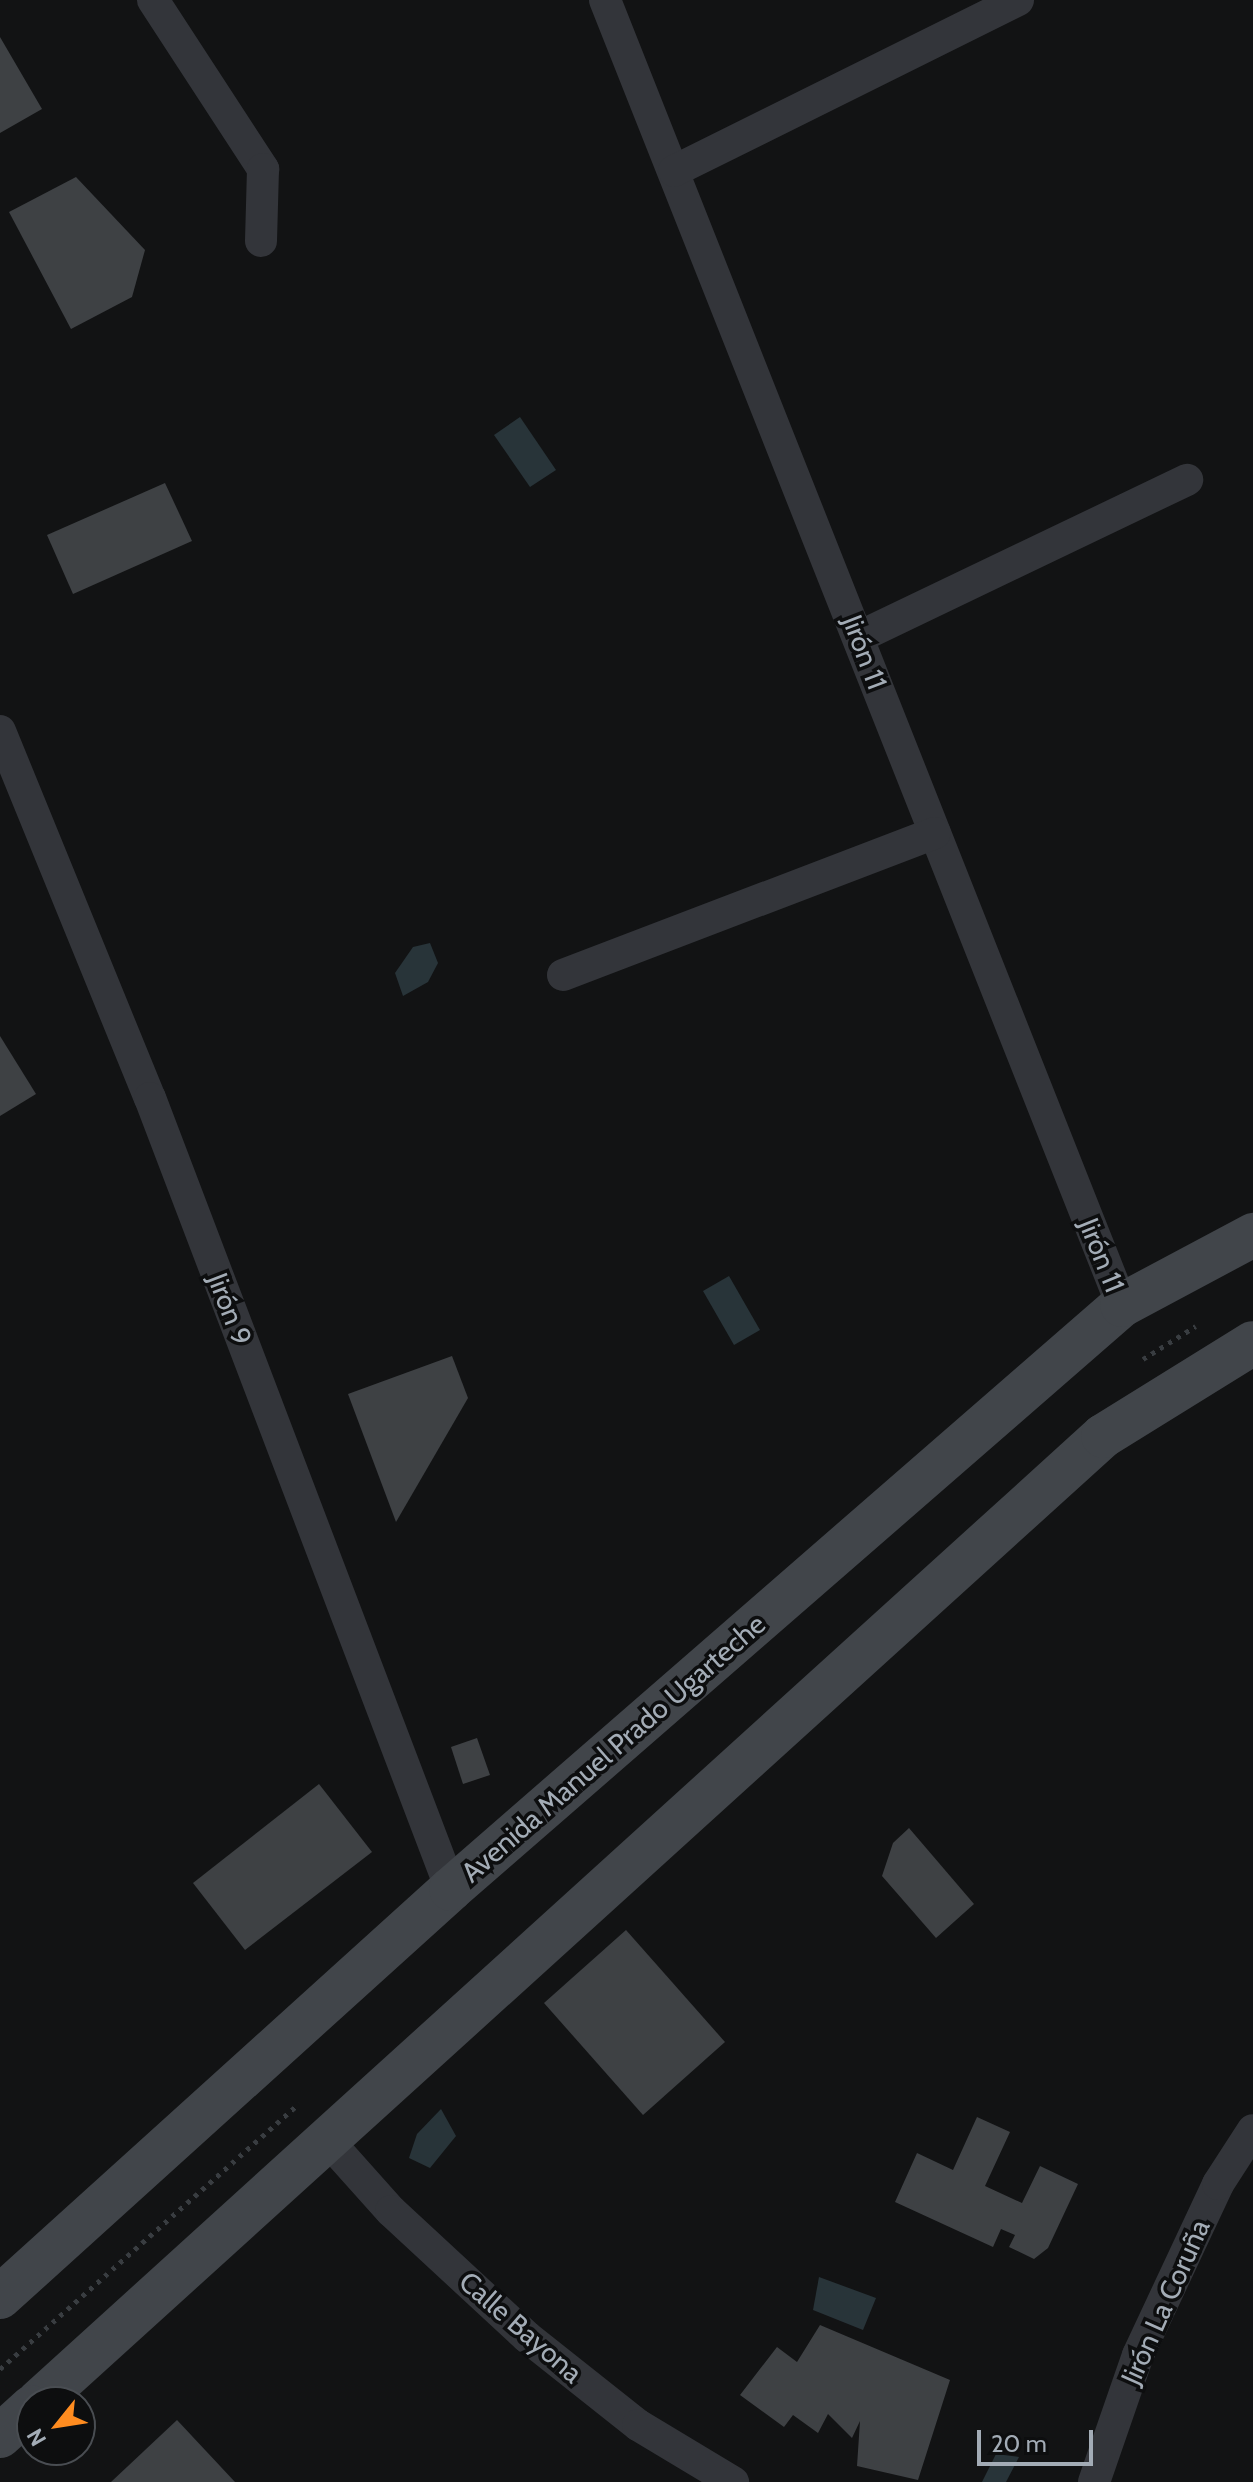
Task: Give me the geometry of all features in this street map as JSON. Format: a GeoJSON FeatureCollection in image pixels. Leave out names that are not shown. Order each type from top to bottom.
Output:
{"type":"FeatureCollection","features":[{"type":"Feature","properties":{"kind":"street"},"geometry":{"type":"LineString","coordinates":[[153,0],[263,169],[261,241]]}},
{"type":"Feature","properties":{"kind":"street","name":"Jirón 11"},"geometry":{"type":"LineString","coordinates":[[605,0],[1122,1305]]}},
{"type":"Feature","properties":{"kind":"street"},"geometry":{"type":"LineString","coordinates":[[674,171],[1018,0]]}},
{"type":"Feature","properties":{"kind":"street"},"geometry":{"type":"LineString","coordinates":[[859,637],[1187,480]]}},
{"type":"Feature","properties":{"kind":"street","name":"Jirón 9"},"geometry":{"type":"LineString","coordinates":[[0,731],[150,1098],[451,1889]]}},
{"type":"Feature","properties":{"kind":"street"},"geometry":{"type":"LineString","coordinates":[[563,975],[935,833]]}},
{"type":"Feature","properties":{"kind":"street","name":"Avenida Manuel Prado Ugarteche"},"geometry":{"type":"LineString","coordinates":[[0,2297],[451,1889],[1122,1305],[1253,1235]]}},
{"type":"Feature","properties":{"kind":"street"},"geometry":{"type":"LineString","coordinates":[[56,2386],[331,2144],[1103,1436],[1253,1343]]}},
{"type":"Feature","properties":{"kind":"street","name":"Jirón La Coruña"},"geometry":{"type":"LineString","coordinates":[[1094,2482],[1138,2355],[1218,2184],[1253,2130]]}},
{"type":"Feature","properties":{"kind":"street","name":"Calle Bayona"},"geometry":{"type":"LineString","coordinates":[[331,2144],[391,2211],[527,2337],[638,2425],[733,2482]]}},
{"type":"Feature","properties":{"kind":"street"},"geometry":{"type":"LineString","coordinates":[[0,2436],[16,2422]]}},
{"type":"Feature","properties":{"kind":"shaded area"},"geometry":{"type":"Polygon","coordinates":[[[520,417],[556,470],[530,487],[494,435],[520,417]]]}},
{"type":"Feature","properties":{"kind":"shaded area"},"geometry":{"type":"Polygon","coordinates":[[[430,943],[438,963],[428,982],[403,996],[395,973],[413,947],[430,943]]]}},
{"type":"Feature","properties":{"kind":"shaded area"},"geometry":{"type":"Polygon","coordinates":[[[729,1276],[760,1330],[734,1345],[703,1291],[729,1276]]]}},
{"type":"Feature","properties":{"kind":"shaded area"},"geometry":{"type":"Polygon","coordinates":[[[441,2109],[456,2136],[430,2168],[409,2158],[417,2134],[441,2109]]]}},
{"type":"Feature","properties":{"kind":"shaded area"},"geometry":{"type":"Polygon","coordinates":[[[819,2277],[876,2298],[863,2330],[813,2310],[819,2277]]]}},
{"type":"Feature","properties":{"kind":"shaded area"},"geometry":{"type":"Polygon","coordinates":[[[996,2454],[1019,2457],[1006,2482],[982,2482],[996,2454]]]}},
{"type":"Feature","properties":{"kind":"building"},"geometry":{"type":"Polygon","coordinates":[[[0,37],[42,109],[0,133],[0,37]]]}},
{"type":"Feature","properties":{"kind":"building"},"geometry":{"type":"Polygon","coordinates":[[[76,177],[145,250],[132,297],[71,329],[9,212],[76,177]]]}},
{"type":"Feature","properties":{"kind":"building"},"geometry":{"type":"Polygon","coordinates":[[[165,483],[192,541],[73,594],[47,535],[165,483]]]}},
{"type":"Feature","properties":{"kind":"building"},"geometry":{"type":"Polygon","coordinates":[[[0,1036],[36,1094],[0,1116],[0,1036]]]}},
{"type":"Feature","properties":{"kind":"building"},"geometry":{"type":"Polygon","coordinates":[[[452,1356],[468,1398],[396,1522],[348,1394],[452,1356]]]}},
{"type":"Feature","properties":{"kind":"building"},"geometry":{"type":"Polygon","coordinates":[[[477,1738],[490,1775],[463,1784],[451,1747],[477,1738]]]}},
{"type":"Feature","properties":{"kind":"building"},"geometry":{"type":"Polygon","coordinates":[[[319,1784],[372,1852],[245,1950],[193,1883],[319,1784]]]}},
{"type":"Feature","properties":{"kind":"building"},"geometry":{"type":"Polygon","coordinates":[[[909,1828],[974,1904],[936,1938],[882,1876],[893,1843],[909,1828]]]}},
{"type":"Feature","properties":{"kind":"building"},"geometry":{"type":"Polygon","coordinates":[[[626,1930],[725,2042],[643,2115],[544,2003],[626,1930]]]}},
{"type":"Feature","properties":{"kind":"building"},"geometry":{"type":"Polygon","coordinates":[[[977,2117],[1010,2132],[985,2186],[1022,2203],[1040,2166],[1078,2184],[1048,2248],[1034,2259],[1009,2247],[1015,2235],[1001,2229],[993,2247],[895,2202],[917,2153],[953,2170],[977,2117]]]}},
{"type":"Feature","properties":{"kind":"building"},"geometry":{"type":"Polygon","coordinates":[[[820,2325],[950,2380],[918,2480],[857,2466],[860,2421],[852,2438],[828,2414],[818,2433],[793,2415],[784,2427],[740,2395],[777,2347],[797,2362],[820,2325]]]}},
{"type":"Feature","properties":{"kind":"building"},"geometry":{"type":"Polygon","coordinates":[[[177,2420],[235,2482],[111,2482],[177,2420]]]}}]}
